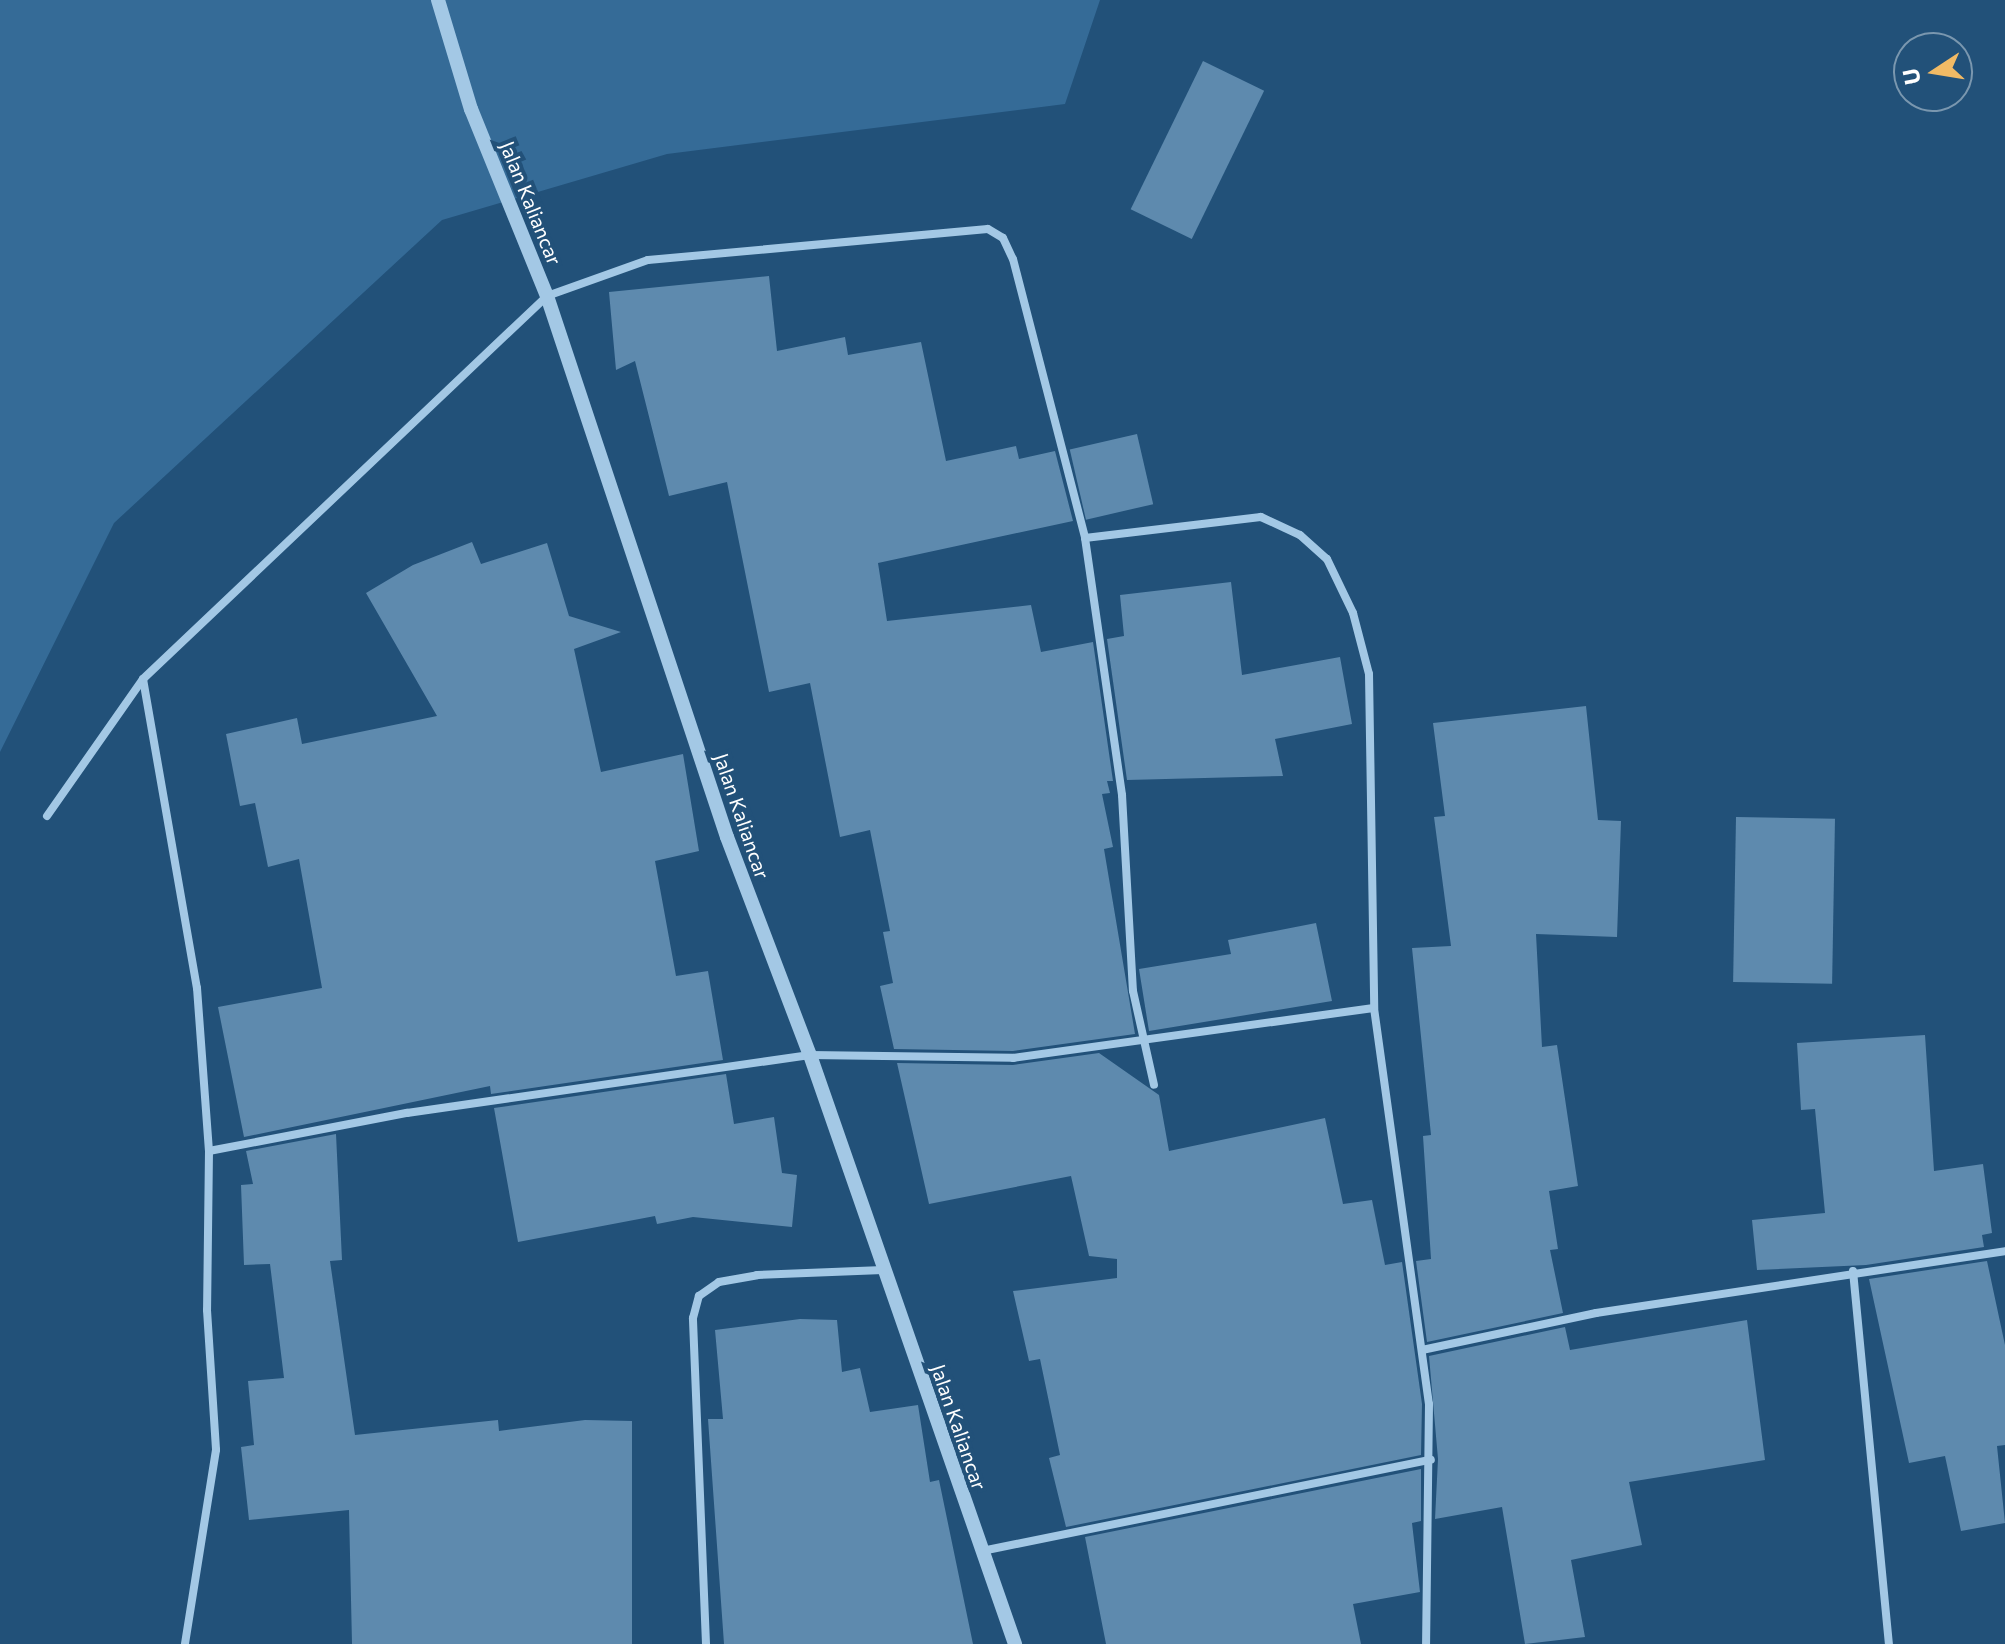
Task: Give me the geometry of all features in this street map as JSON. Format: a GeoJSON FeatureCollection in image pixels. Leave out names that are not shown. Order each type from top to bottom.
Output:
{"type":"FeatureCollection","features":[{"type":"Feature","properties":{"kind":"street","name":"Jalan Kaliancar"},"geometry":{"type":"LineString","coordinates":[[438,0],[471,109],[547,296],[727,837],[810,1055],[1015,1644]]}},
{"type":"Feature","properties":{"kind":"street"},"geometry":{"type":"LineString","coordinates":[[47,816],[143,679],[547,296],[648,260],[988,229],[1003,238],[1013,259],[1085,538],[1122,795],[1140,1039],[1154,1085]]}},
{"type":"Feature","properties":{"kind":"street"},"geometry":{"type":"LineString","coordinates":[[1085,538],[1261,517],[1300,535],[1327,559],[1353,613],[1369,674],[1374,1008],[1422,1350],[1431,1460],[1426,1644]]}},
{"type":"Feature","properties":{"kind":"street"},"geometry":{"type":"LineString","coordinates":[[143,679],[197,988],[209,1151],[207,1310],[216,1450],[185,1644]]}},
{"type":"Feature","properties":{"kind":"street"},"geometry":{"type":"LineString","coordinates":[[209,1151],[407,1113],[810,1055],[1013,1058],[1374,1008]]}},
{"type":"Feature","properties":{"kind":"street"},"geometry":{"type":"LineString","coordinates":[[1422,1350],[1596,1313],[1853,1271],[2005,1251]]}},
{"type":"Feature","properties":{"kind":"street"},"geometry":{"type":"LineString","coordinates":[[706,1644],[693,1318],[699,1296],[719,1282],[757,1275],[883,1270]]}},
{"type":"Feature","properties":{"kind":"street"},"geometry":{"type":"LineString","coordinates":[[1853,1271],[1889,1644]]}},
{"type":"Feature","properties":{"kind":"street"},"geometry":{"type":"LineString","coordinates":[[982,1551],[1431,1460]]}},
{"type":"Feature","properties":{"kind":"shaded area"},"geometry":{"type":"Polygon","coordinates":[[[0,0],[1100,0],[1065,104],[667,154],[442,220],[114,523],[0,752],[0,0]]]}},
{"type":"Feature","properties":{"kind":"building"},"geometry":{"type":"Polygon","coordinates":[[[1203,61],[1264,91],[1192,239],[1131,209],[1203,61]]]}},
{"type":"Feature","properties":{"kind":"building"},"geometry":{"type":"Polygon","coordinates":[[[769,276],[777,351],[845,337],[848,355],[921,342],[946,461],[1016,446],[1019,459],[1055,451],[1073,521],[878,563],[887,621],[1031,605],[1041,652],[1093,642],[1113,781],[1107,781],[1110,793],[1102,794],[1113,847],[1104,849],[1135,1034],[1013,1051],[894,1049],[880,986],[893,983],[883,932],[890,931],[870,830],[840,837],[810,683],[769,692],[727,482],[669,496],[635,361],[616,370],[609,292],[769,276]]]}},
{"type":"Feature","properties":{"kind":"building"},"geometry":{"type":"Polygon","coordinates":[[[1137,434],[1153,504],[1086,520],[1070,450],[1137,434]]]}},
{"type":"Feature","properties":{"kind":"building"},"geometry":{"type":"Polygon","coordinates":[[[472,542],[481,564],[547,543],[569,616],[621,632],[574,649],[601,772],[683,754],[699,851],[655,861],[676,976],[708,971],[723,1060],[491,1094],[490,1086],[244,1137],[218,1007],[322,988],[299,859],[268,867],[255,803],[240,806],[226,734],[297,718],[302,744],[437,716],[366,593],[413,565],[472,542]]]}},
{"type":"Feature","properties":{"kind":"building"},"geometry":{"type":"Polygon","coordinates":[[[1231,582],[1242,675],[1340,657],[1352,724],[1275,739],[1283,776],[1127,780],[1107,639],[1124,636],[1120,595],[1231,582]]]}},
{"type":"Feature","properties":{"kind":"building"},"geometry":{"type":"Polygon","coordinates":[[[1586,706],[1598,820],[1621,821],[1617,937],[1536,934],[1542,1047],[1557,1045],[1578,1186],[1549,1191],[1558,1249],[1550,1250],[1563,1313],[1427,1342],[1416,1261],[1431,1259],[1423,1136],[1431,1135],[1412,948],[1451,946],[1434,817],[1445,816],[1433,723],[1586,706]]]}},
{"type":"Feature","properties":{"kind":"building"},"geometry":{"type":"Polygon","coordinates":[[[1736,817],[1835,819],[1832,984],[1733,982],[1736,817]]]}},
{"type":"Feature","properties":{"kind":"building"},"geometry":{"type":"Polygon","coordinates":[[[1316,923],[1332,1001],[1149,1031],[1139,969],[1231,954],[1228,940],[1316,923]]]}},
{"type":"Feature","properties":{"kind":"building"},"geometry":{"type":"Polygon","coordinates":[[[1925,1035],[1934,1171],[1983,1164],[1992,1233],[1982,1235],[1984,1247],[1866,1265],[1757,1270],[1752,1220],[1825,1213],[1815,1109],[1801,1110],[1797,1043],[1925,1035]]]}},
{"type":"Feature","properties":{"kind":"building"},"geometry":{"type":"Polygon","coordinates":[[[1099,1053],[1159,1095],[1169,1151],[1325,1118],[1343,1204],[1372,1200],[1385,1265],[1402,1262],[1422,1404],[1421,1455],[1066,1527],[1049,1458],[1060,1455],[1040,1359],[1029,1361],[1013,1291],[1117,1278],[1117,1259],[1089,1256],[1071,1176],[929,1204],[897,1063],[1013,1065],[1099,1053]]]}},
{"type":"Feature","properties":{"kind":"building"},"geometry":{"type":"Polygon","coordinates":[[[726,1074],[734,1124],[774,1117],[782,1173],[797,1175],[792,1227],[693,1217],[657,1224],[655,1216],[518,1242],[494,1108],[726,1074]]]}},
{"type":"Feature","properties":{"kind":"building"},"geometry":{"type":"Polygon","coordinates":[[[336,1134],[342,1260],[330,1261],[355,1435],[498,1420],[499,1431],[585,1420],[632,1421],[632,1644],[352,1644],[349,1510],[249,1520],[241,1447],[254,1445],[248,1381],[284,1378],[270,1264],[244,1265],[241,1185],[253,1184],[246,1151],[336,1134]]]}},
{"type":"Feature","properties":{"kind":"building"},"geometry":{"type":"Polygon","coordinates":[[[1987,1261],[2005,1345],[2005,1445],[1997,1446],[2005,1523],[1961,1531],[1945,1456],[1909,1463],[1869,1279],[1987,1261]]]}},
{"type":"Feature","properties":{"kind":"building"},"geometry":{"type":"Polygon","coordinates":[[[800,1319],[837,1320],[842,1372],[860,1368],[870,1412],[918,1405],[930,1482],[939,1480],[973,1644],[724,1644],[708,1419],[723,1419],[715,1330],[800,1319]]]}},
{"type":"Feature","properties":{"kind":"building"},"geometry":{"type":"Polygon","coordinates":[[[1747,1320],[1765,1460],[1629,1482],[1642,1545],[1571,1560],[1585,1637],[1525,1644],[1502,1507],[1435,1519],[1438,1459],[1429,1356],[1565,1327],[1570,1350],[1747,1320]]]}},
{"type":"Feature","properties":{"kind":"building"},"geometry":{"type":"Polygon","coordinates":[[[1421,1469],[1421,1521],[1412,1523],[1420,1592],[1353,1604],[1361,1644],[1106,1644],[1085,1537],[1421,1469]]]}}]}
